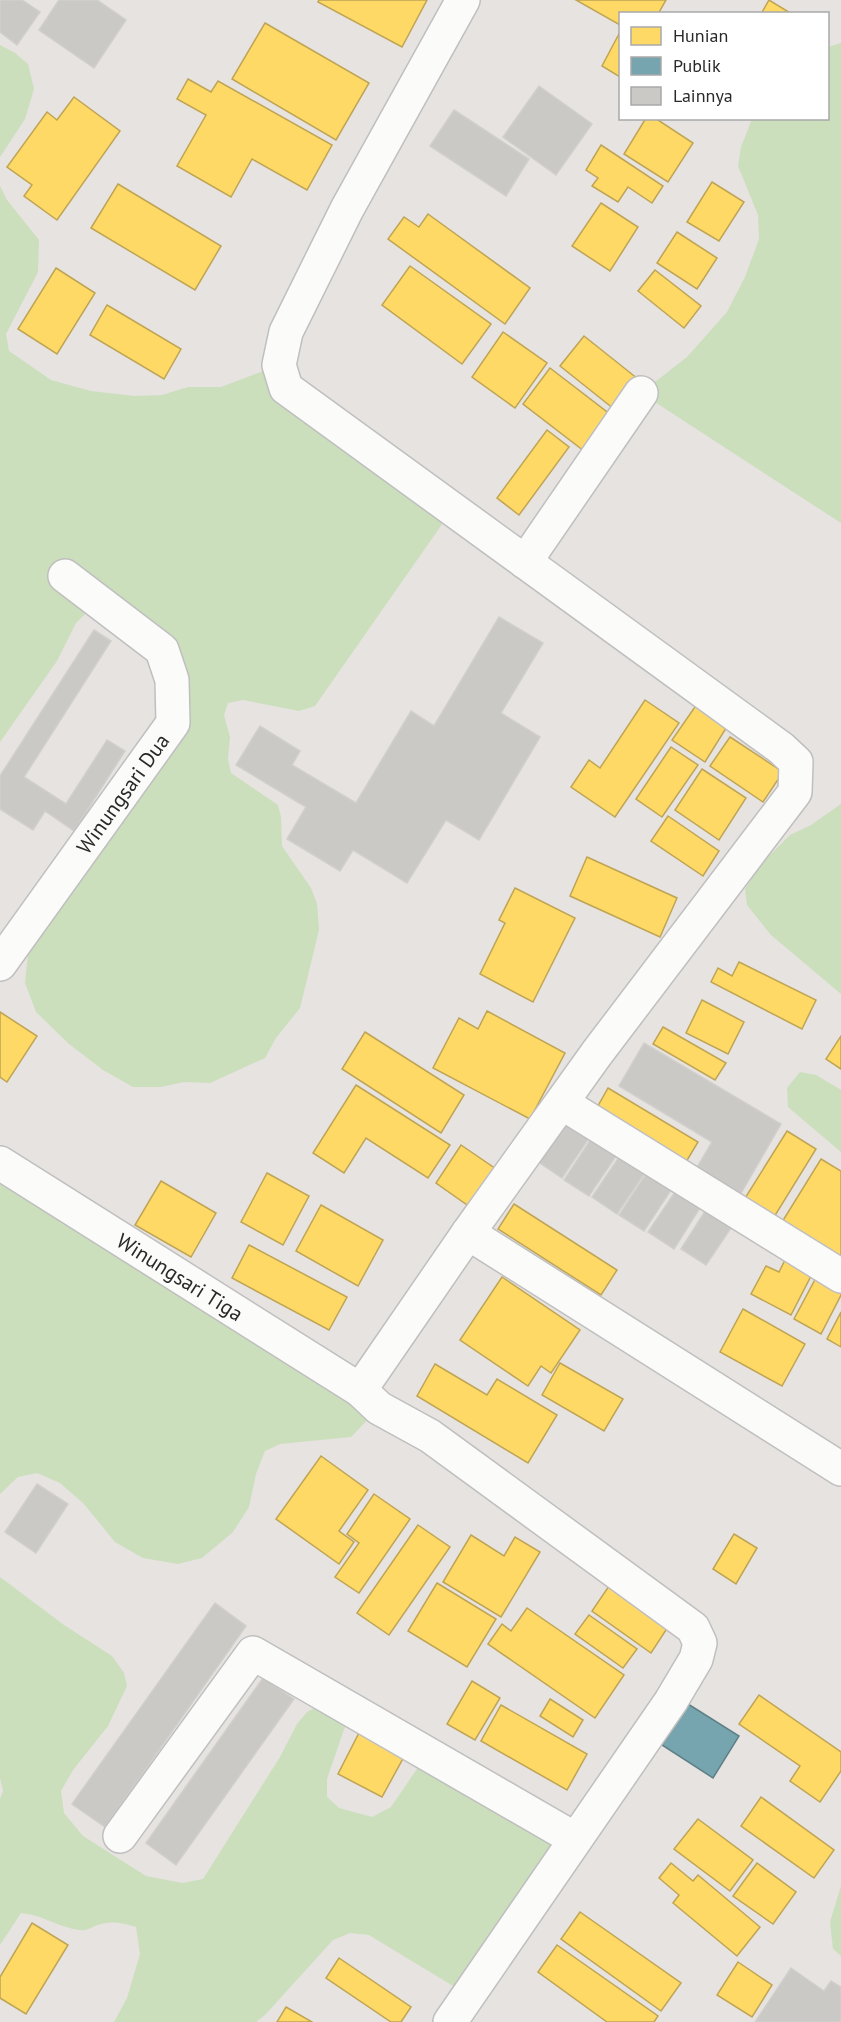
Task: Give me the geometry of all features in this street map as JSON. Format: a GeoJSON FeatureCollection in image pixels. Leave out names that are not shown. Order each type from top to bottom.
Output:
{"type":"FeatureCollection","features":[{"type":"Feature","properties":{"kind":"street"},"geometry":{"type":"LineString","coordinates":[[360,1390],[468,1233],[562,1103],[795,792],[796,762],[781,748],[286,388],[279,365],[286,332],[342,219],[463,0]]}},
{"type":"Feature","properties":{"kind":"street"},"geometry":{"type":"LineString","coordinates":[[525,562],[641,393]]}},
{"type":"Feature","properties":{"kind":"street","name":"Winungsari Dua"},"geometry":{"type":"LineString","coordinates":[[0,964],[173,723],[172,680],[162,650],[65,576]]}},
{"type":"Feature","properties":{"kind":"street"},"geometry":{"type":"LineString","coordinates":[[562,1103],[841,1276]]}},
{"type":"Feature","properties":{"kind":"street","name":"Winungsari Tiga"},"geometry":{"type":"LineString","coordinates":[[0,1163],[360,1390],[379,1408],[430,1436],[693,1628],[700,1643],[696,1659],[671,1701],[450,2022]]}},
{"type":"Feature","properties":{"kind":"street"},"geometry":{"type":"LineString","coordinates":[[468,1233],[841,1469]]}},
{"type":"Feature","properties":{"kind":"street"},"geometry":{"type":"LineString","coordinates":[[120,1836],[253,1653],[576,1839]]}},
{"type":"Feature","properties":{"kind":"green space"},"geometry":{"type":"Polygon","coordinates":[[[841,43],[841,523],[641,393],[687,357],[727,312],[745,277],[759,239],[758,215],[738,166],[741,147],[752,120],[829,120],[829,47],[841,43]]]}},
{"type":"Feature","properties":{"kind":"green space"},"geometry":{"type":"Polygon","coordinates":[[[0,45],[15,53],[28,64],[34,89],[25,119],[0,157],[0,45]]]}},
{"type":"Feature","properties":{"kind":"green space"},"geometry":{"type":"Polygon","coordinates":[[[0,186],[7,200],[39,240],[38,272],[6,334],[9,351],[51,380],[91,391],[135,396],[162,395],[188,387],[221,387],[279,365],[452,510],[315,706],[299,711],[243,700],[228,703],[224,715],[230,737],[228,759],[231,773],[278,805],[281,817],[282,846],[311,888],[317,904],[319,930],[300,1008],[276,1038],[265,1058],[210,1083],[184,1082],[161,1087],[133,1087],[103,1070],[69,1044],[36,1012],[25,983],[29,946],[173,723],[162,650],[87,612],[76,623],[57,661],[0,742],[0,186]]]}},
{"type":"Feature","properties":{"kind":"green space"},"geometry":{"type":"Polygon","coordinates":[[[841,804],[841,994],[771,935],[747,905],[745,889],[762,863],[790,835],[811,825],[841,804]]]}},
{"type":"Feature","properties":{"kind":"green space"},"geometry":{"type":"Polygon","coordinates":[[[800,1072],[816,1075],[841,1090],[841,1152],[788,1107],[787,1088],[800,1072]]]}},
{"type":"Feature","properties":{"kind":"green space"},"geometry":{"type":"Polygon","coordinates":[[[0,1178],[379,1408],[351,1437],[280,1444],[265,1451],[256,1474],[249,1507],[233,1532],[202,1558],[178,1564],[143,1558],[115,1542],[84,1504],[60,1483],[37,1473],[18,1477],[0,1494],[0,1178]]]}},
{"type":"Feature","properties":{"kind":"green space"},"geometry":{"type":"Polygon","coordinates":[[[0,1577],[64,1625],[112,1656],[124,1673],[127,1686],[108,1726],[73,1770],[61,1791],[64,1813],[83,1836],[146,1876],[182,1883],[203,1879],[280,1757],[297,1724],[307,1712],[331,1699],[351,1709],[327,1779],[327,1797],[339,1808],[372,1817],[391,1807],[427,1754],[575,1839],[468,1995],[369,1935],[350,1933],[333,1940],[256,2022],[114,2022],[127,1998],[140,1954],[136,1927],[112,1922],[80,1930],[21,1913],[0,1945],[0,1799],[3,1791],[0,1778],[0,1577]]]}},
{"type":"Feature","properties":{"kind":"green space"},"geometry":{"type":"Polygon","coordinates":[[[841,1886],[841,1956],[833,1949],[830,1922],[841,1886]]]}},
{"type":"Feature","properties":{"kind":"building: Hunian"},"geometry":{"type":"Polygon","coordinates":[[[319,0],[427,0],[402,47],[318,2],[319,0]]]}},
{"type":"Feature","properties":{"kind":"building: Hunian"},"geometry":{"type":"Polygon","coordinates":[[[576,0],[666,0],[659,12],[619,12],[619,24],[576,0]]]}},
{"type":"Feature","properties":{"kind":"building: Hunian"},"geometry":{"type":"Polygon","coordinates":[[[769,0],[789,12],[762,12],[769,0]]]}},
{"type":"Feature","properties":{"kind":"building: Hunian"},"geometry":{"type":"Polygon","coordinates":[[[265,23],[369,83],[336,140],[232,79],[265,23]]]}},
{"type":"Feature","properties":{"kind":"building: Hunian"},"geometry":{"type":"Polygon","coordinates":[[[619,34],[619,76],[602,66],[619,34]]]}},
{"type":"Feature","properties":{"kind":"building: Hunian"},"geometry":{"type":"Polygon","coordinates":[[[188,79],[211,92],[218,81],[332,145],[307,190],[252,159],[231,197],[177,166],[206,115],[177,99],[188,79]]]}},
{"type":"Feature","properties":{"kind":"building: Hunian"},"geometry":{"type":"Polygon","coordinates":[[[74,97],[120,131],[57,220],[24,196],[32,185],[7,167],[47,112],[57,120],[74,97]]]}},
{"type":"Feature","properties":{"kind":"building: Hunian"},"geometry":{"type":"Polygon","coordinates":[[[645,120],[658,120],[693,143],[668,182],[624,154],[645,120]]]}},
{"type":"Feature","properties":{"kind":"building: Hunian"},"geometry":{"type":"Polygon","coordinates":[[[601,145],[663,186],[652,203],[628,187],[618,202],[592,186],[598,178],[586,170],[601,145]]]}},
{"type":"Feature","properties":{"kind":"building: Hunian"},"geometry":{"type":"Polygon","coordinates":[[[712,182],[744,202],[719,241],[687,222],[712,182]]]}},
{"type":"Feature","properties":{"kind":"building: Hunian"},"geometry":{"type":"Polygon","coordinates":[[[118,184],[221,246],[195,290],[91,228],[118,184]]]}},
{"type":"Feature","properties":{"kind":"building: Hunian"},"geometry":{"type":"Polygon","coordinates":[[[601,203],[638,227],[610,271],[572,246],[601,203]]]}},
{"type":"Feature","properties":{"kind":"building: Hunian"},"geometry":{"type":"Polygon","coordinates":[[[428,214],[530,288],[505,324],[388,239],[404,217],[419,227],[428,214]]]}},
{"type":"Feature","properties":{"kind":"building: Hunian"},"geometry":{"type":"Polygon","coordinates":[[[677,232],[717,258],[697,289],[657,263],[677,232]]]}},
{"type":"Feature","properties":{"kind":"building: Hunian"},"geometry":{"type":"Polygon","coordinates":[[[410,266],[491,324],[462,364],[382,305],[410,266]]]}},
{"type":"Feature","properties":{"kind":"building: Hunian"},"geometry":{"type":"Polygon","coordinates":[[[56,268],[95,293],[57,354],[18,329],[56,268]]]}},
{"type":"Feature","properties":{"kind":"building: Hunian"},"geometry":{"type":"Polygon","coordinates":[[[655,270],[701,306],[684,328],[638,291],[655,270]]]}},
{"type":"Feature","properties":{"kind":"building: Hunian"},"geometry":{"type":"Polygon","coordinates":[[[107,305],[181,349],[164,379],[90,335],[107,305]]]}},
{"type":"Feature","properties":{"kind":"building: Hunian"},"geometry":{"type":"Polygon","coordinates":[[[503,332],[547,363],[515,408],[472,377],[503,332]]]}},
{"type":"Feature","properties":{"kind":"building: Hunian"},"geometry":{"type":"Polygon","coordinates":[[[584,336],[638,379],[614,409],[560,366],[584,336]]]}},
{"type":"Feature","properties":{"kind":"building: Hunian"},"geometry":{"type":"Polygon","coordinates":[[[550,368],[611,415],[584,451],[523,404],[550,368]]]}},
{"type":"Feature","properties":{"kind":"building: Hunian"},"geometry":{"type":"Polygon","coordinates":[[[547,430],[569,447],[519,515],[497,498],[547,430]]]}},
{"type":"Feature","properties":{"kind":"building: Hunian"},"geometry":{"type":"Polygon","coordinates":[[[645,700],[679,723],[615,817],[571,787],[589,760],[600,768],[645,700]]]}},
{"type":"Feature","properties":{"kind":"building: Hunian"},"geometry":{"type":"Polygon","coordinates":[[[697,704],[728,725],[705,762],[672,740],[697,704]]]}},
{"type":"Feature","properties":{"kind":"building: Hunian"},"geometry":{"type":"Polygon","coordinates":[[[730,737],[783,772],[763,802],[710,766],[730,737]]]}},
{"type":"Feature","properties":{"kind":"building: Hunian"},"geometry":{"type":"Polygon","coordinates":[[[671,747],[698,765],[662,817],[636,799],[671,747]]]}},
{"type":"Feature","properties":{"kind":"building: Hunian"},"geometry":{"type":"Polygon","coordinates":[[[702,769],[746,798],[719,840],[675,810],[702,769]]]}},
{"type":"Feature","properties":{"kind":"building: Hunian"},"geometry":{"type":"Polygon","coordinates":[[[668,816],[719,851],[703,876],[651,841],[668,816]]]}},
{"type":"Feature","properties":{"kind":"building: Hunian"},"geometry":{"type":"Polygon","coordinates":[[[587,857],[677,898],[660,937],[570,896],[587,857]]]}},
{"type":"Feature","properties":{"kind":"building: Hunian"},"geometry":{"type":"Polygon","coordinates":[[[515,888],[575,918],[533,1002],[480,974],[505,923],[499,920],[515,888]]]}},
{"type":"Feature","properties":{"kind":"building: Hunian"},"geometry":{"type":"Polygon","coordinates":[[[739,962],[816,1000],[802,1029],[711,982],[718,968],[732,976],[739,962]]]}},
{"type":"Feature","properties":{"kind":"building: Hunian"},"geometry":{"type":"Polygon","coordinates":[[[702,1000],[744,1022],[728,1054],[686,1033],[702,1000]]]}},
{"type":"Feature","properties":{"kind":"building: Hunian"},"geometry":{"type":"Polygon","coordinates":[[[487,1011],[565,1053],[530,1119],[433,1068],[459,1018],[478,1029],[487,1011]]]}},
{"type":"Feature","properties":{"kind":"building: Hunian"},"geometry":{"type":"Polygon","coordinates":[[[0,1012],[37,1036],[7,1082],[0,1077],[0,1012]]]}},
{"type":"Feature","properties":{"kind":"building: Hunian"},"geometry":{"type":"Polygon","coordinates":[[[663,1027],[726,1063],[715,1080],[653,1044],[663,1027]]]}},
{"type":"Feature","properties":{"kind":"building: Hunian"},"geometry":{"type":"Polygon","coordinates":[[[365,1032],[464,1095],[441,1133],[342,1069],[365,1032]]]}},
{"type":"Feature","properties":{"kind":"building: Hunian"},"geometry":{"type":"Polygon","coordinates":[[[841,1036],[841,1069],[826,1059],[841,1036]]]}},
{"type":"Feature","properties":{"kind":"building: Hunian"},"geometry":{"type":"Polygon","coordinates":[[[356,1085],[450,1145],[428,1178],[366,1138],[344,1173],[313,1153],[356,1085]]]}},
{"type":"Feature","properties":{"kind":"building: Hunian"},"geometry":{"type":"Polygon","coordinates":[[[608,1088],[698,1142],[683,1167],[594,1113],[608,1088]]]}},
{"type":"Feature","properties":{"kind":"building: Hunian"},"geometry":{"type":"Polygon","coordinates":[[[787,1131],[816,1149],[771,1222],[742,1203],[787,1131]]]}},
{"type":"Feature","properties":{"kind":"building: Hunian"},"geometry":{"type":"Polygon","coordinates":[[[461,1145],[496,1169],[470,1207],[436,1183],[461,1145]]]}},
{"type":"Feature","properties":{"kind":"building: Hunian"},"geometry":{"type":"Polygon","coordinates":[[[821,1159],[841,1171],[841,1261],[782,1222],[821,1159]]]}},
{"type":"Feature","properties":{"kind":"building: Hunian"},"geometry":{"type":"Polygon","coordinates":[[[267,1173],[309,1196],[283,1245],[241,1222],[267,1173]]]}},
{"type":"Feature","properties":{"kind":"building: Hunian"},"geometry":{"type":"Polygon","coordinates":[[[161,1181],[216,1213],[191,1257],[135,1225],[161,1181]]]}},
{"type":"Feature","properties":{"kind":"building: Hunian"},"geometry":{"type":"Polygon","coordinates":[[[514,1204],[617,1270],[601,1295],[498,1229],[514,1204]]]}},
{"type":"Feature","properties":{"kind":"building: Hunian"},"geometry":{"type":"Polygon","coordinates":[[[321,1205],[383,1240],[358,1286],[296,1251],[321,1205]]]}},
{"type":"Feature","properties":{"kind":"building: Hunian"},"geometry":{"type":"Polygon","coordinates":[[[249,1245],[347,1297],[329,1330],[232,1278],[249,1245]]]}},
{"type":"Feature","properties":{"kind":"building: Hunian"},"geometry":{"type":"Polygon","coordinates":[[[786,1258],[813,1272],[791,1315],[751,1294],[766,1266],[779,1272],[786,1258]]]}},
{"type":"Feature","properties":{"kind":"building: Hunian"},"geometry":{"type":"Polygon","coordinates":[[[818,1274],[841,1287],[841,1295],[821,1334],[794,1319],[818,1274]]]}},
{"type":"Feature","properties":{"kind":"building: Hunian"},"geometry":{"type":"Polygon","coordinates":[[[502,1277],[580,1330],[551,1373],[541,1366],[528,1386],[460,1340],[502,1277]]]}},
{"type":"Feature","properties":{"kind":"building: Hunian"},"geometry":{"type":"Polygon","coordinates":[[[743,1309],[805,1344],[782,1386],[720,1352],[743,1309]]]}},
{"type":"Feature","properties":{"kind":"building: Hunian"},"geometry":{"type":"Polygon","coordinates":[[[841,1312],[841,1347],[827,1339],[841,1312]]]}},
{"type":"Feature","properties":{"kind":"building: Hunian"},"geometry":{"type":"Polygon","coordinates":[[[560,1363],[623,1399],[604,1431],[542,1395],[560,1363]]]}},
{"type":"Feature","properties":{"kind":"building: Hunian"},"geometry":{"type":"Polygon","coordinates":[[[435,1364],[487,1395],[497,1379],[557,1415],[528,1463],[417,1396],[435,1364]]]}},
{"type":"Feature","properties":{"kind":"building: Hunian"},"geometry":{"type":"Polygon","coordinates":[[[321,1456],[368,1490],[339,1531],[354,1542],[339,1564],[276,1519],[321,1456]]]}},
{"type":"Feature","properties":{"kind":"building: Hunian"},"geometry":{"type":"Polygon","coordinates":[[[374,1494],[410,1519],[359,1593],[335,1577],[359,1543],[347,1534],[374,1494]]]}},
{"type":"Feature","properties":{"kind":"building: Hunian"},"geometry":{"type":"Polygon","coordinates":[[[418,1525],[450,1547],[389,1635],[357,1613],[418,1525]]]}},
{"type":"Feature","properties":{"kind":"building: Hunian"},"geometry":{"type":"Polygon","coordinates":[[[734,1534],[757,1548],[736,1584],[713,1569],[734,1534]]]}},
{"type":"Feature","properties":{"kind":"building: Hunian"},"geometry":{"type":"Polygon","coordinates":[[[471,1535],[504,1556],[515,1537],[540,1552],[501,1617],[443,1582],[471,1535]]]}},
{"type":"Feature","properties":{"kind":"building: Hunian"},"geometry":{"type":"Polygon","coordinates":[[[437,1583],[496,1619],[467,1667],[408,1631],[437,1583]]]}},
{"type":"Feature","properties":{"kind":"building: Hunian"},"geometry":{"type":"Polygon","coordinates":[[[609,1586],[668,1627],[651,1653],[592,1611],[609,1586]]]}},
{"type":"Feature","properties":{"kind":"building: Hunian"},"geometry":{"type":"Polygon","coordinates":[[[527,1608],[624,1675],[595,1718],[488,1644],[502,1624],[511,1631],[527,1608]]]}},
{"type":"Feature","properties":{"kind":"building: Hunian"},"geometry":{"type":"Polygon","coordinates":[[[589,1615],[637,1649],[623,1668],[575,1634],[589,1615]]]}},
{"type":"Feature","properties":{"kind":"building: Hunian"},"geometry":{"type":"Polygon","coordinates":[[[472,1681],[500,1698],[475,1740],[447,1724],[472,1681]]]}},
{"type":"Feature","properties":{"kind":"building: Hunian"},"geometry":{"type":"Polygon","coordinates":[[[759,1695],[841,1752],[841,1771],[820,1802],[790,1781],[800,1766],[739,1724],[759,1695]]]}},
{"type":"Feature","properties":{"kind":"building: Hunian"},"geometry":{"type":"Polygon","coordinates":[[[550,1699],[583,1720],[573,1737],[540,1716],[550,1699]]]}},
{"type":"Feature","properties":{"kind":"building: Hunian"},"geometry":{"type":"Polygon","coordinates":[[[501,1705],[587,1754],[567,1790],[481,1741],[501,1705]]]}},
{"type":"Feature","properties":{"kind":"building: Hunian"},"geometry":{"type":"Polygon","coordinates":[[[361,1729],[406,1753],[382,1797],[338,1774],[361,1729]]]}},
{"type":"Feature","properties":{"kind":"building: Hunian"},"geometry":{"type":"Polygon","coordinates":[[[761,1797],[834,1850],[814,1878],[741,1826],[761,1797]]]}},
{"type":"Feature","properties":{"kind":"building: Hunian"},"geometry":{"type":"Polygon","coordinates":[[[698,1819],[753,1860],[730,1891],[674,1849],[698,1819]]]}},
{"type":"Feature","properties":{"kind":"building: Hunian"},"geometry":{"type":"Polygon","coordinates":[[[671,1863],[693,1881],[698,1875],[760,1927],[737,1956],[673,1903],[679,1895],[659,1878],[671,1863]]]}},
{"type":"Feature","properties":{"kind":"building: Hunian"},"geometry":{"type":"Polygon","coordinates":[[[757,1863],[796,1892],[773,1924],[733,1896],[757,1863]]]}},
{"type":"Feature","properties":{"kind":"building: Hunian"},"geometry":{"type":"Polygon","coordinates":[[[580,1912],[681,1983],[661,2011],[561,1939],[580,1912]]]}},
{"type":"Feature","properties":{"kind":"building: Hunian"},"geometry":{"type":"Polygon","coordinates":[[[32,1923],[68,1945],[26,2014],[0,1998],[0,1977],[32,1923]]]}},
{"type":"Feature","properties":{"kind":"building: Hunian"},"geometry":{"type":"Polygon","coordinates":[[[557,1945],[658,2016],[654,2022],[607,2022],[538,1972],[557,1945]]]}},
{"type":"Feature","properties":{"kind":"building: Hunian"},"geometry":{"type":"Polygon","coordinates":[[[339,1958],[411,2007],[401,2022],[391,2022],[326,1978],[339,1958]]]}},
{"type":"Feature","properties":{"kind":"building: Hunian"},"geometry":{"type":"Polygon","coordinates":[[[738,1962],[772,1985],[752,2017],[717,1995],[738,1962]]]}},
{"type":"Feature","properties":{"kind":"building: Hunian"},"geometry":{"type":"Polygon","coordinates":[[[286,2007],[312,2022],[277,2022],[286,2007]]]}},
{"type":"Feature","properties":{"kind":"building: Publik"},"geometry":{"type":"Polygon","coordinates":[[[688,1704],[739,1736],[713,1778],[662,1745],[688,1704]]]}},
{"type":"Feature","properties":{"kind":"building: Lainnya"},"geometry":{"type":"Polygon","coordinates":[[[0,0],[22,0],[40,12],[17,45],[0,32],[0,0]]]}},
{"type":"Feature","properties":{"kind":"building: Lainnya"},"geometry":{"type":"Polygon","coordinates":[[[59,0],[97,0],[126,20],[94,68],[39,30],[59,0]]]}},
{"type":"Feature","properties":{"kind":"building: Lainnya"},"geometry":{"type":"Polygon","coordinates":[[[539,86],[592,124],[556,175],[503,137],[539,86]]]}},
{"type":"Feature","properties":{"kind":"building: Lainnya"},"geometry":{"type":"Polygon","coordinates":[[[454,110],[529,159],[506,196],[430,146],[454,110]]]}},
{"type":"Feature","properties":{"kind":"building: Lainnya"},"geometry":{"type":"Polygon","coordinates":[[[499,617],[543,643],[501,713],[540,737],[479,840],[446,820],[407,883],[353,850],[340,871],[287,839],[306,807],[236,765],[260,726],[300,751],[292,765],[356,803],[411,711],[434,726],[499,617]]]}},
{"type":"Feature","properties":{"kind":"building: Lainnya"},"geometry":{"type":"Polygon","coordinates":[[[94,630],[111,641],[24,777],[66,804],[107,740],[125,751],[74,831],[45,811],[33,830],[0,809],[0,776],[94,630]]]}},
{"type":"Feature","properties":{"kind":"building: Lainnya"},"geometry":{"type":"Polygon","coordinates":[[[644,1043],[781,1124],[736,1202],[692,1176],[712,1142],[619,1086],[644,1043]]]}},
{"type":"Feature","properties":{"kind":"building: Lainnya"},"geometry":{"type":"Polygon","coordinates":[[[563,1121],[589,1138],[562,1178],[537,1161],[563,1121]]]}},
{"type":"Feature","properties":{"kind":"building: Lainnya"},"geometry":{"type":"Polygon","coordinates":[[[591,1139],[616,1156],[589,1196],[564,1180],[591,1139]]]}},
{"type":"Feature","properties":{"kind":"building: Lainnya"},"geometry":{"type":"Polygon","coordinates":[[[619,1157],[644,1174],[617,1214],[592,1197],[619,1157]]]}},
{"type":"Feature","properties":{"kind":"building: Lainnya"},"geometry":{"type":"Polygon","coordinates":[[[646,1174],[671,1190],[644,1231],[619,1215],[646,1174]]]}},
{"type":"Feature","properties":{"kind":"building: Lainnya"},"geometry":{"type":"Polygon","coordinates":[[[675,1192],[700,1208],[674,1249],[648,1232],[675,1192]]]}},
{"type":"Feature","properties":{"kind":"building: Lainnya"},"geometry":{"type":"Polygon","coordinates":[[[707,1208],[733,1225],[706,1265],[681,1249],[707,1208]]]}},
{"type":"Feature","properties":{"kind":"building: Lainnya"},"geometry":{"type":"Polygon","coordinates":[[[37,1484],[68,1504],[36,1553],[5,1532],[37,1484]]]}},
{"type":"Feature","properties":{"kind":"building: Lainnya"},"geometry":{"type":"Polygon","coordinates":[[[215,1603],[246,1626],[105,1827],[72,1804],[215,1603]]]}},
{"type":"Feature","properties":{"kind":"building: Lainnya"},"geometry":{"type":"Polygon","coordinates":[[[263,1678],[294,1699],[176,1865],[146,1843],[263,1678]]]}},
{"type":"Feature","properties":{"kind":"building: Lainnya"},"geometry":{"type":"Polygon","coordinates":[[[791,1968],[824,1991],[831,1981],[841,1987],[841,2022],[755,2022],[791,1968]]]}}]}
